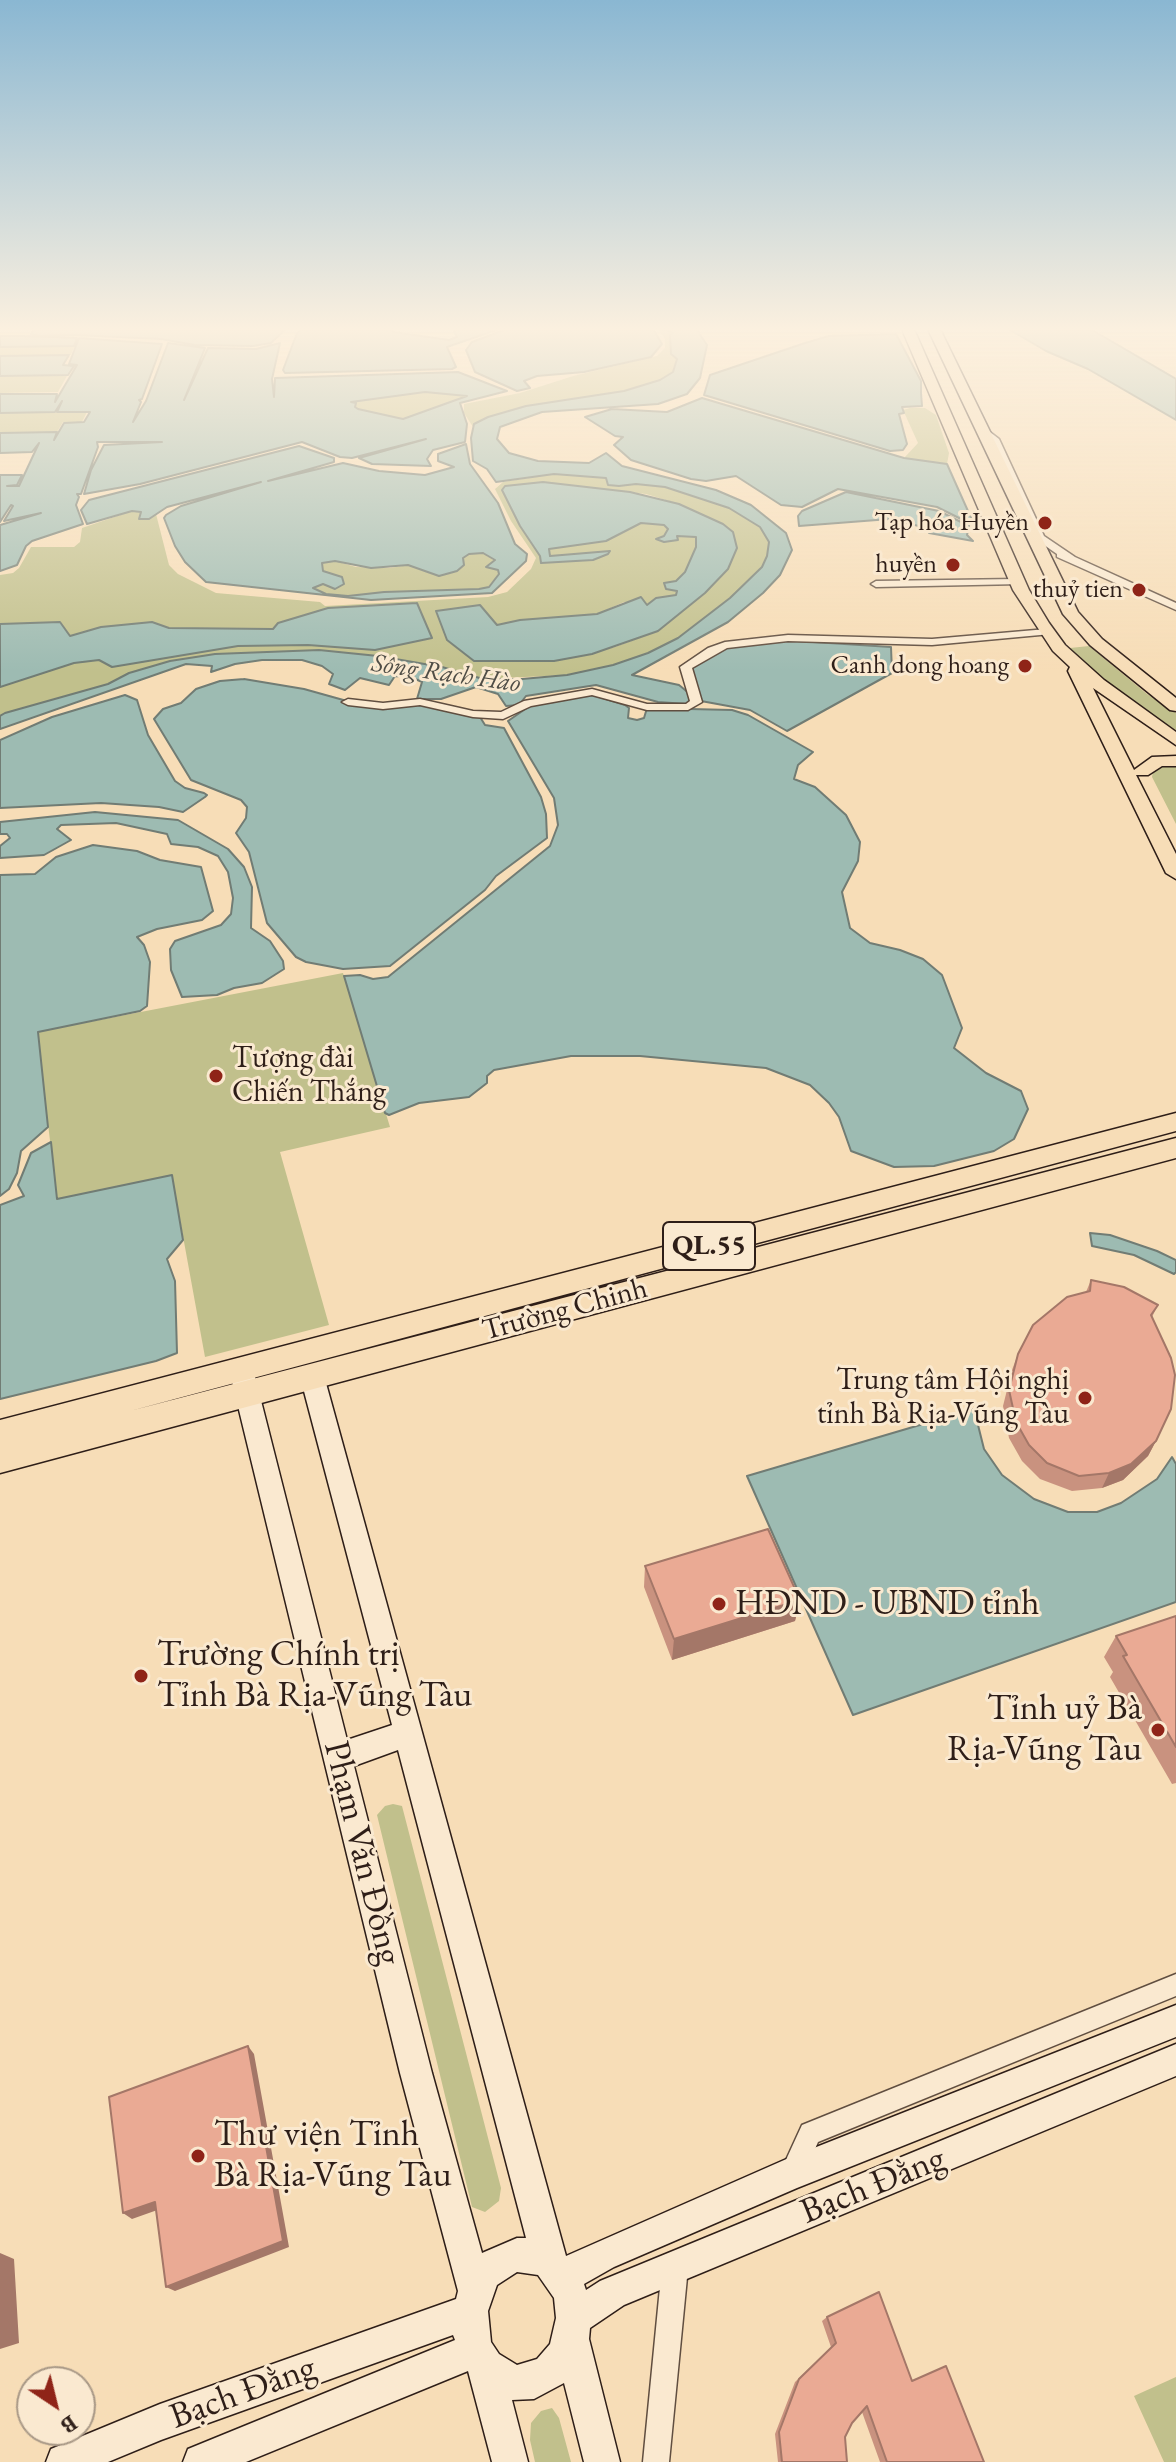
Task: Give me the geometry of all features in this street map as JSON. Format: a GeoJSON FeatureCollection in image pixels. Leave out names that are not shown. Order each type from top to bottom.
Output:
{"type":"FeatureCollection","features":[{"type":"Feature","properties":{"kind":"highway","name":"Trường Chinh"},"geometry":{"type":"LineString","coordinates":[[987,1186],[1176,1122]]}},
{"type":"Feature","properties":{"kind":"highway","name":"Trường Chinh"},"geometry":{"type":"LineString","coordinates":[[0,1433],[308,1364],[987,1186],[1176,1148]]}},
{"type":"Feature","properties":{"kind":"highway","name":"Trường Chinh"},"geometry":{"type":"LineString","coordinates":[[0,1459],[244,1380]]}},
{"type":"Feature","properties":{"kind":"main road"},"geometry":{"type":"LineString","coordinates":[[957,442],[1017,582],[1047,632],[1118,700],[1176,740]]}},
{"type":"Feature","properties":{"kind":"main road"},"geometry":{"type":"LineString","coordinates":[[988,442],[1062,600],[1083,629],[1128,671],[1176,706]]}},
{"type":"Feature","properties":{"kind":"main road"},"geometry":{"type":"LineString","coordinates":[[1074,661],[1076,673],[1133,772],[1176,838]]}},
{"type":"Feature","properties":{"kind":"main road"},"geometry":{"type":"LineString","coordinates":[[1133,772],[1158,761],[1176,761]]}},
{"type":"Feature","properties":{"kind":"main road"},"geometry":{"type":"LineString","coordinates":[[1133,772],[1176,873]]}},
{"type":"Feature","properties":{"kind":"street"},"geometry":{"type":"LineString","coordinates":[[995,442],[1040,538],[1070,558],[1176,607]]}},
{"type":"Feature","properties":{"kind":"street"},"geometry":{"type":"LineString","coordinates":[[1038,549],[1070,558]]}},
{"type":"Feature","properties":{"kind":"street"},"geometry":{"type":"LineString","coordinates":[[876,584],[1017,582]]}},
{"type":"Feature","properties":{"kind":"street"},"geometry":{"type":"LineString","coordinates":[[348,702],[372,706],[420,702],[473,714],[503,716],[528,703],[592,692],[628,704],[688,707],[696,702],[686,667],[725,645],[788,638],[932,642],[1047,632]]}},
{"type":"Feature","properties":{"kind":"street"},"geometry":{"type":"LineString","coordinates":[[308,1364],[556,2270],[571,2296],[572,2328],[602,2462]]}},
{"type":"Feature","properties":{"kind":"street","name":"Phạm Văn Đồng"},"geometry":{"type":"LineString","coordinates":[[244,1380],[472,2301]]}},
{"type":"Feature","properties":{"kind":"street"},"geometry":{"type":"LineString","coordinates":[[339,1757],[408,1733]]}},
{"type":"Feature","properties":{"kind":"street","name":"Bạch Đằng"},"geometry":{"type":"LineString","coordinates":[[791,2174],[810,2133],[1176,1985]]}},
{"type":"Feature","properties":{"kind":"street","name":"Bạch Đằng"},"geometry":{"type":"LineString","coordinates":[[556,2270],[602,2255],[791,2174],[1176,2021]]}},
{"type":"Feature","properties":{"kind":"street","name":"Bạch Đằng"},"geometry":{"type":"LineString","coordinates":[[572,2328],[612,2293],[1176,2060]]}},
{"type":"Feature","properties":{"kind":"street"},"geometry":{"type":"LineString","coordinates":[[510,2462],[470,2331],[472,2301],[485,2273],[500,2261],[517,2255],[534,2256],[556,2270]]}},
{"type":"Feature","properties":{"kind":"street"},"geometry":{"type":"LineString","coordinates":[[656,2462],[675,2267]]}},
{"type":"Feature","properties":{"kind":"street","name":"Bạch Đằng"},"geometry":{"type":"LineString","coordinates":[[64,2462],[472,2301]]}},
{"type":"Feature","properties":{"kind":"street"},"geometry":{"type":"LineString","coordinates":[[480,2359],[500,2378],[517,2383],[534,2381],[550,2372],[563,2357],[572,2328]]}},
{"type":"Feature","properties":{"kind":"street","name":"Bạch Đằng"},"geometry":{"type":"LineString","coordinates":[[201,2462],[480,2359]]}},
{"type":"Feature","properties":{"kind":"shaded area"},"geometry":{"type":"Polygon","coordinates":[[[945,442],[949,453],[947,464],[904,458],[918,443],[945,442]]]}},
{"type":"Feature","properties":{"kind":"shaded area"},"geometry":{"type":"Polygon","coordinates":[[[554,474],[607,478],[619,486],[636,483],[665,487],[729,508],[760,527],[769,542],[767,556],[762,567],[730,598],[678,638],[613,665],[567,675],[483,679],[442,667],[319,650],[215,654],[170,661],[129,673],[108,684],[0,716],[0,687],[74,663],[99,660],[112,667],[238,646],[308,645],[375,650],[432,638],[328,608],[278,623],[273,629],[168,628],[151,622],[101,627],[70,636],[60,622],[0,624],[0,575],[13,573],[19,568],[31,547],[74,547],[80,542],[82,528],[132,511],[141,512],[139,518],[149,519],[156,514],[169,565],[178,574],[216,593],[320,602],[325,606],[488,597],[507,592],[531,569],[536,558],[511,521],[495,489],[503,482],[554,474]],[[543,482],[505,486],[502,491],[520,526],[545,563],[609,551],[549,556],[549,548],[606,541],[641,523],[664,525],[668,529],[664,536],[678,540],[676,536],[696,537],[696,547],[685,571],[676,581],[676,595],[656,598],[646,606],[624,602],[597,614],[496,625],[480,605],[474,661],[554,661],[615,647],[658,631],[728,569],[679,504],[646,494],[543,482]]]}},
{"type":"Feature","properties":{"kind":"shaded area"},"geometry":{"type":"Polygon","coordinates":[[[483,553],[495,561],[487,566],[499,570],[499,574],[488,587],[479,589],[348,596],[326,594],[312,588],[342,577],[323,571],[322,563],[335,561],[356,567],[390,568],[408,565],[435,572],[469,554],[483,553]]]}},
{"type":"Feature","properties":{"kind":"shaded area"},"geometry":{"type":"Polygon","coordinates":[[[1089,646],[1147,694],[1176,713],[1176,732],[1120,696],[1070,648],[1089,646]]]}},
{"type":"Feature","properties":{"kind":"shaded area"},"geometry":{"type":"Polygon","coordinates":[[[1176,766],[1176,824],[1152,777],[1153,771],[1161,767],[1176,766]]]}},
{"type":"Feature","properties":{"kind":"shaded area"},"geometry":{"type":"Polygon","coordinates":[[[343,973],[390,1127],[280,1152],[329,1325],[205,1357],[172,1176],[57,1199],[37,1032],[343,973]]]}},
{"type":"Feature","properties":{"kind":"shaded area"},"geometry":{"type":"Polygon","coordinates":[[[385,1806],[402,1806],[501,2188],[499,2201],[485,2212],[472,2207],[377,1815],[385,1806]]]}},
{"type":"Feature","properties":{"kind":"shaded area"},"geometry":{"type":"Polygon","coordinates":[[[1176,2377],[1176,2462],[1164,2462],[1134,2396],[1176,2377]]]}},
{"type":"Feature","properties":{"kind":"shaded area"},"geometry":{"type":"Polygon","coordinates":[[[552,2408],[559,2418],[571,2462],[535,2462],[530,2440],[531,2423],[541,2411],[552,2408]]]}},
{"type":"Feature","properties":{"kind":"water"},"geometry":{"type":"Polygon","coordinates":[[[0,442],[415,442],[352,458],[340,457],[302,442],[140,484],[84,494],[91,470],[104,445],[162,442],[97,442],[98,447],[81,494],[77,494],[76,505],[83,524],[32,541],[26,546],[17,565],[0,571],[0,525],[41,513],[4,521],[11,505],[0,522],[0,475],[22,475],[17,485],[7,486],[19,486],[39,443],[32,452],[0,453],[0,442]]]}},
{"type":"Feature","properties":{"kind":"water"},"geometry":{"type":"Polygon","coordinates":[[[416,442],[465,442],[433,450],[427,459],[431,466],[372,464],[359,458],[416,442]]]}},
{"type":"Feature","properties":{"kind":"water","name":"Sông Rạch Hào"},"geometry":{"type":"Polygon","coordinates":[[[471,442],[499,442],[509,453],[538,461],[589,463],[606,453],[622,466],[716,490],[751,505],[786,533],[792,550],[780,575],[728,622],[632,675],[679,685],[690,694],[692,701],[686,704],[658,702],[596,685],[526,696],[519,705],[506,706],[498,694],[476,687],[441,699],[417,699],[422,682],[411,677],[395,676],[389,685],[360,678],[345,690],[329,684],[333,674],[322,666],[302,660],[262,660],[211,672],[212,666],[186,664],[0,729],[0,716],[5,713],[108,684],[129,673],[170,661],[215,654],[319,650],[442,667],[483,679],[567,675],[613,665],[678,638],[730,598],[762,567],[767,556],[769,542],[760,527],[729,508],[665,487],[608,485],[606,478],[554,474],[496,482],[487,469],[473,461],[471,442]]]}},
{"type":"Feature","properties":{"kind":"water"},"geometry":{"type":"Polygon","coordinates":[[[617,442],[850,442],[904,458],[947,464],[972,520],[967,522],[937,507],[838,489],[802,507],[781,505],[736,476],[706,481],[691,479],[631,460],[614,445],[617,442]]]}},
{"type":"Feature","properties":{"kind":"water"},"geometry":{"type":"Polygon","coordinates":[[[860,442],[906,442],[903,450],[890,451],[860,442]]]}},
{"type":"Feature","properties":{"kind":"water"},"geometry":{"type":"Polygon","coordinates":[[[466,444],[470,464],[498,503],[515,544],[527,554],[526,561],[492,593],[371,600],[206,582],[185,562],[164,518],[181,506],[261,482],[167,507],[149,519],[139,519],[141,512],[132,511],[87,524],[81,510],[89,500],[299,446],[334,458],[334,462],[268,481],[343,463],[379,471],[425,475],[454,467],[438,461],[438,454],[466,444]],[[483,553],[469,554],[463,558],[464,565],[457,571],[439,576],[408,565],[371,568],[335,561],[322,563],[323,571],[342,577],[344,584],[335,589],[323,584],[313,588],[326,594],[348,596],[479,589],[489,587],[499,574],[498,570],[486,567],[495,560],[483,553]]]}},
{"type":"Feature","properties":{"kind":"water"},"geometry":{"type":"Polygon","coordinates":[[[543,482],[630,492],[679,504],[723,524],[733,532],[737,548],[728,569],[705,593],[658,631],[592,654],[554,661],[474,661],[447,640],[436,611],[480,605],[497,625],[520,620],[597,614],[641,597],[647,605],[656,598],[676,595],[677,591],[666,589],[664,583],[676,581],[685,572],[696,547],[696,537],[677,536],[678,540],[664,542],[656,539],[664,536],[668,529],[664,525],[641,523],[606,541],[549,549],[550,556],[610,551],[593,560],[541,563],[540,556],[502,490],[505,486],[543,482]]]}},
{"type":"Feature","properties":{"kind":"water"},"geometry":{"type":"Polygon","coordinates":[[[846,492],[939,511],[969,526],[967,535],[973,541],[929,533],[927,528],[890,519],[799,526],[798,516],[802,511],[846,492]]]}},
{"type":"Feature","properties":{"kind":"water"},"geometry":{"type":"Polygon","coordinates":[[[417,603],[432,638],[375,650],[308,645],[238,646],[112,667],[99,660],[74,663],[0,687],[0,624],[60,622],[70,636],[101,627],[152,622],[169,628],[273,629],[278,623],[328,608],[417,603]]]}},
{"type":"Feature","properties":{"kind":"water"},"geometry":{"type":"Polygon","coordinates":[[[782,640],[891,647],[892,673],[787,731],[750,710],[701,701],[691,669],[724,647],[782,640]]]}},
{"type":"Feature","properties":{"kind":"water"},"geometry":{"type":"Polygon","coordinates":[[[244,679],[304,689],[372,708],[417,703],[480,717],[485,725],[504,728],[541,797],[546,814],[547,838],[496,876],[485,890],[390,966],[343,969],[296,957],[267,923],[249,852],[236,833],[246,818],[247,807],[241,800],[191,780],[154,719],[163,709],[181,703],[196,689],[220,681],[244,679]]]}},
{"type":"Feature","properties":{"kind":"water"},"geometry":{"type":"Polygon","coordinates":[[[590,694],[625,705],[629,708],[628,718],[637,720],[644,718],[647,708],[732,710],[748,715],[813,752],[798,765],[794,779],[815,787],[846,815],[860,842],[858,861],[842,892],[850,928],[870,943],[923,959],[942,975],[962,1028],[954,1048],[986,1073],[1021,1091],[1028,1109],[1014,1139],[994,1151],[934,1166],[894,1167],[851,1151],[839,1117],[810,1085],[766,1068],[640,1056],[571,1056],[494,1070],[487,1076],[487,1083],[469,1097],[419,1103],[389,1115],[385,1113],[344,976],[388,977],[550,846],[558,825],[554,798],[508,721],[534,703],[590,694]]]}},
{"type":"Feature","properties":{"kind":"water"},"geometry":{"type":"Polygon","coordinates":[[[125,695],[137,700],[148,735],[175,781],[185,788],[204,793],[207,795],[205,797],[183,812],[101,803],[0,808],[0,740],[52,717],[125,695]]]}},
{"type":"Feature","properties":{"kind":"water"},"geometry":{"type":"Polygon","coordinates":[[[95,812],[178,820],[228,849],[244,867],[252,887],[251,928],[270,941],[283,961],[284,969],[262,983],[217,995],[182,997],[171,970],[170,949],[175,941],[221,925],[231,914],[233,898],[228,872],[218,856],[198,847],[171,844],[167,834],[116,823],[61,825],[57,829],[71,840],[44,855],[0,858],[0,846],[10,838],[7,834],[0,834],[0,822],[95,812]]]}},
{"type":"Feature","properties":{"kind":"water"},"geometry":{"type":"Polygon","coordinates":[[[93,845],[137,851],[160,860],[201,867],[213,911],[202,920],[157,929],[137,937],[144,945],[150,962],[147,1006],[140,1011],[38,1032],[48,1127],[21,1151],[17,1173],[9,1189],[0,1196],[0,875],[35,874],[56,857],[93,845]]]}},
{"type":"Feature","properties":{"kind":"water"},"geometry":{"type":"Polygon","coordinates":[[[51,1142],[57,1199],[172,1175],[183,1240],[167,1259],[175,1281],[177,1353],[156,1361],[0,1399],[0,1205],[24,1196],[18,1185],[31,1153],[51,1142]]]}},
{"type":"Feature","properties":{"kind":"water"},"geometry":{"type":"Polygon","coordinates":[[[1090,1233],[1110,1235],[1157,1251],[1176,1260],[1176,1272],[1174,1274],[1134,1255],[1092,1246],[1090,1233]]]}},
{"type":"Feature","properties":{"kind":"water"},"geometry":{"type":"Polygon","coordinates":[[[974,1409],[984,1449],[1002,1475],[1034,1499],[1068,1512],[1097,1512],[1121,1503],[1157,1479],[1172,1457],[1176,1464],[1176,1602],[853,1715],[747,1476],[974,1409]]]}},
{"type":"Feature","properties":{"kind":"building","name":"Trung tâm Hội nghị tỉnh Bà Rịa-Vũng Tàu"},"geometry":{"type":"Polygon","coordinates":[[[1091,1280],[1124,1287],[1158,1305],[1151,1315],[1171,1358],[1175,1375],[1171,1409],[1156,1441],[1131,1464],[1109,1473],[1079,1476],[1047,1463],[1029,1445],[1016,1422],[1009,1390],[1018,1354],[1033,1325],[1067,1297],[1090,1291],[1091,1280]]]}},
{"type":"Feature","properties":{"kind":"building","name":"HĐND - UBND tỉnh"},"geometry":{"type":"Polygon","coordinates":[[[768,1529],[800,1600],[674,1639],[645,1566],[768,1529]]]}},
{"type":"Feature","properties":{"kind":"building"},"geometry":{"type":"Polygon","coordinates":[[[1176,1616],[1176,1747],[1123,1656],[1127,1655],[1116,1636],[1176,1616]]]}},
{"type":"Feature","properties":{"kind":"building","name":"Thư viện Tỉnh Bà Rịa-Vũng Tàu"},"geometry":{"type":"Polygon","coordinates":[[[248,2046],[283,2241],[166,2287],[155,2202],[123,2213],[109,2097],[248,2046]]]}},
{"type":"Feature","properties":{"kind":"building"},"geometry":{"type":"Polygon","coordinates":[[[879,2292],[912,2381],[946,2366],[984,2462],[887,2462],[867,2406],[845,2437],[847,2462],[782,2462],[779,2432],[799,2379],[836,2343],[827,2317],[879,2292]]]}},
{"type":"Feature","properties":{"kind":"place","name":"Tạp hóa Huyền"},"geometry":{"type":"Point","coordinates":[1045,523]}},
{"type":"Feature","properties":{"kind":"place","name":"huyền"},"geometry":{"type":"Point","coordinates":[953,565]}},
{"type":"Feature","properties":{"kind":"place","name":"thuỷ tien"},"geometry":{"type":"Point","coordinates":[1139,590]}},
{"type":"Feature","properties":{"kind":"place","name":"Canh dong hoang"},"geometry":{"type":"Point","coordinates":[1025,666]}},
{"type":"Feature","properties":{"kind":"place","name":"Tượng đài Chiến Thắng"},"geometry":{"type":"Point","coordinates":[216,1076]}},
{"type":"Feature","properties":{"kind":"place","name":"Trung tâm Hội nghị tỉnh Bà Rịa-Vũng Tàu"},"geometry":{"type":"Point","coordinates":[1085,1398]}},
{"type":"Feature","properties":{"kind":"place","name":"HĐND - UBND tỉnh"},"geometry":{"type":"Point","coordinates":[719,1604]}},
{"type":"Feature","properties":{"kind":"place","name":"Trường Chính trị Tỉnh Bà Rịa-Vũng Tàu"},"geometry":{"type":"Point","coordinates":[141,1676]}},
{"type":"Feature","properties":{"kind":"place","name":"Tỉnh uỷ Bà Rịa-Vũng Tàu"},"geometry":{"type":"Point","coordinates":[1158,1730]}},
{"type":"Feature","properties":{"kind":"place","name":"Thư viện Tỉnh Bà Rịa-Vũng Tàu"},"geometry":{"type":"Point","coordinates":[198,2156]}}]}
